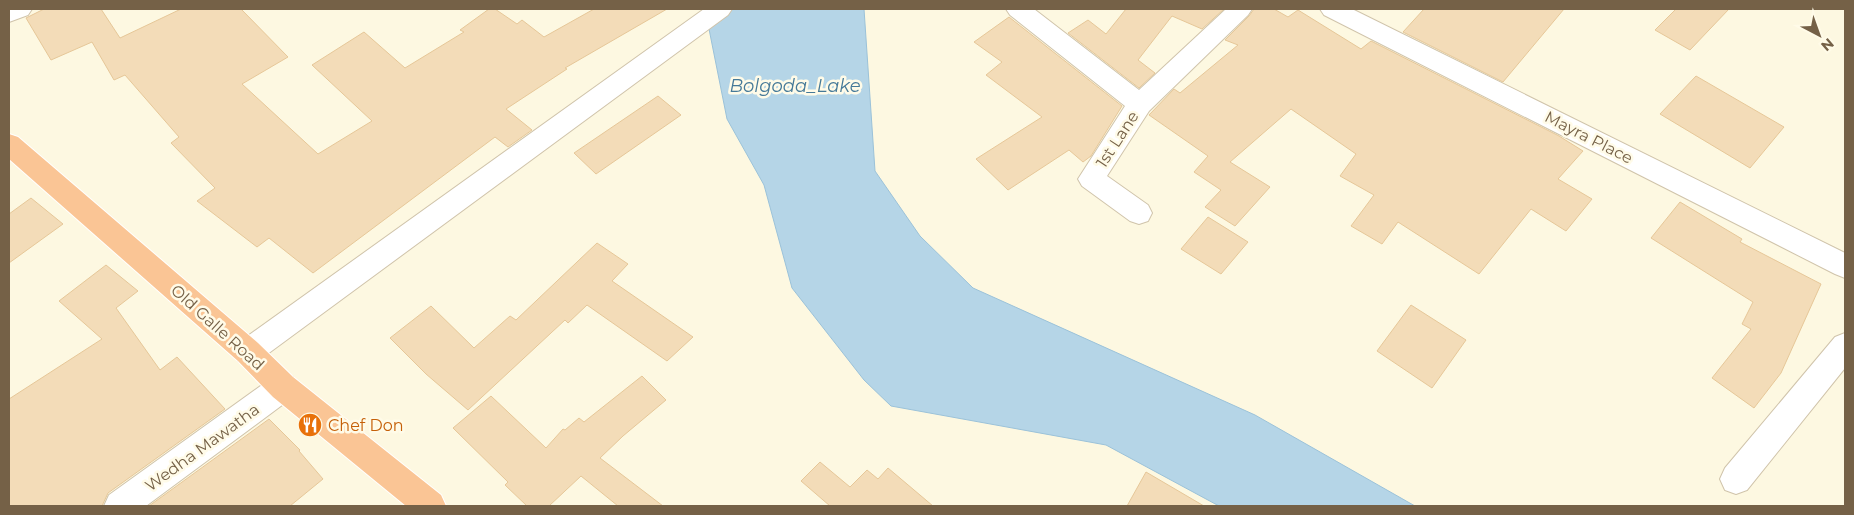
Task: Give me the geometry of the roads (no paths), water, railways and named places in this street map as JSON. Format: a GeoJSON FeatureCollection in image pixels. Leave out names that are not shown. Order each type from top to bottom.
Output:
{"type":"FeatureCollection","features":[{"type":"Feature","properties":{"kind":"highway","name":"Old Galle Road"},"geometry":{"type":"LineString","coordinates":[[9,144],[248,352],[284,387],[430,506]]}},
{"type":"Feature","properties":{"kind":"street"},"geometry":{"type":"LineString","coordinates":[[9,14],[20,9]]}},
{"type":"Feature","properties":{"kind":"street","name":"1st Lane"},"geometry":{"type":"LineString","coordinates":[[1018,9],[1140,104],[1091,179],[1139,213]]}},
{"type":"Feature","properties":{"kind":"street"},"geometry":{"type":"LineString","coordinates":[[1140,104],[1240,9]]}},
{"type":"Feature","properties":{"kind":"street","name":"Mayra Place"},"geometry":{"type":"LineString","coordinates":[[1332,9],[1845,266]]}},
{"type":"Feature","properties":{"kind":"street"},"geometry":{"type":"LineString","coordinates":[[248,352],[718,10]]}},
{"type":"Feature","properties":{"kind":"street"},"geometry":{"type":"LineString","coordinates":[[1736,479],[1845,346]]}},
{"type":"Feature","properties":{"kind":"street","name":"Wedha Mawatha"},"geometry":{"type":"LineString","coordinates":[[120,506],[284,387]]}},
{"type":"Feature","properties":{"kind":"water","name":"Bolgoda_Lake"},"geometry":{"type":"Polygon","coordinates":[[[705,9],[864,9],[875,171],[920,236],[973,288],[1255,415],[1415,506],[1219,506],[1106,445],[891,406],[864,380],[792,288],[764,185],[727,119],[705,9]]]}},
{"type":"Feature","properties":{"kind":"place","name":"Chef Don"},"geometry":{"type":"Point","coordinates":[310,425]}}]}
